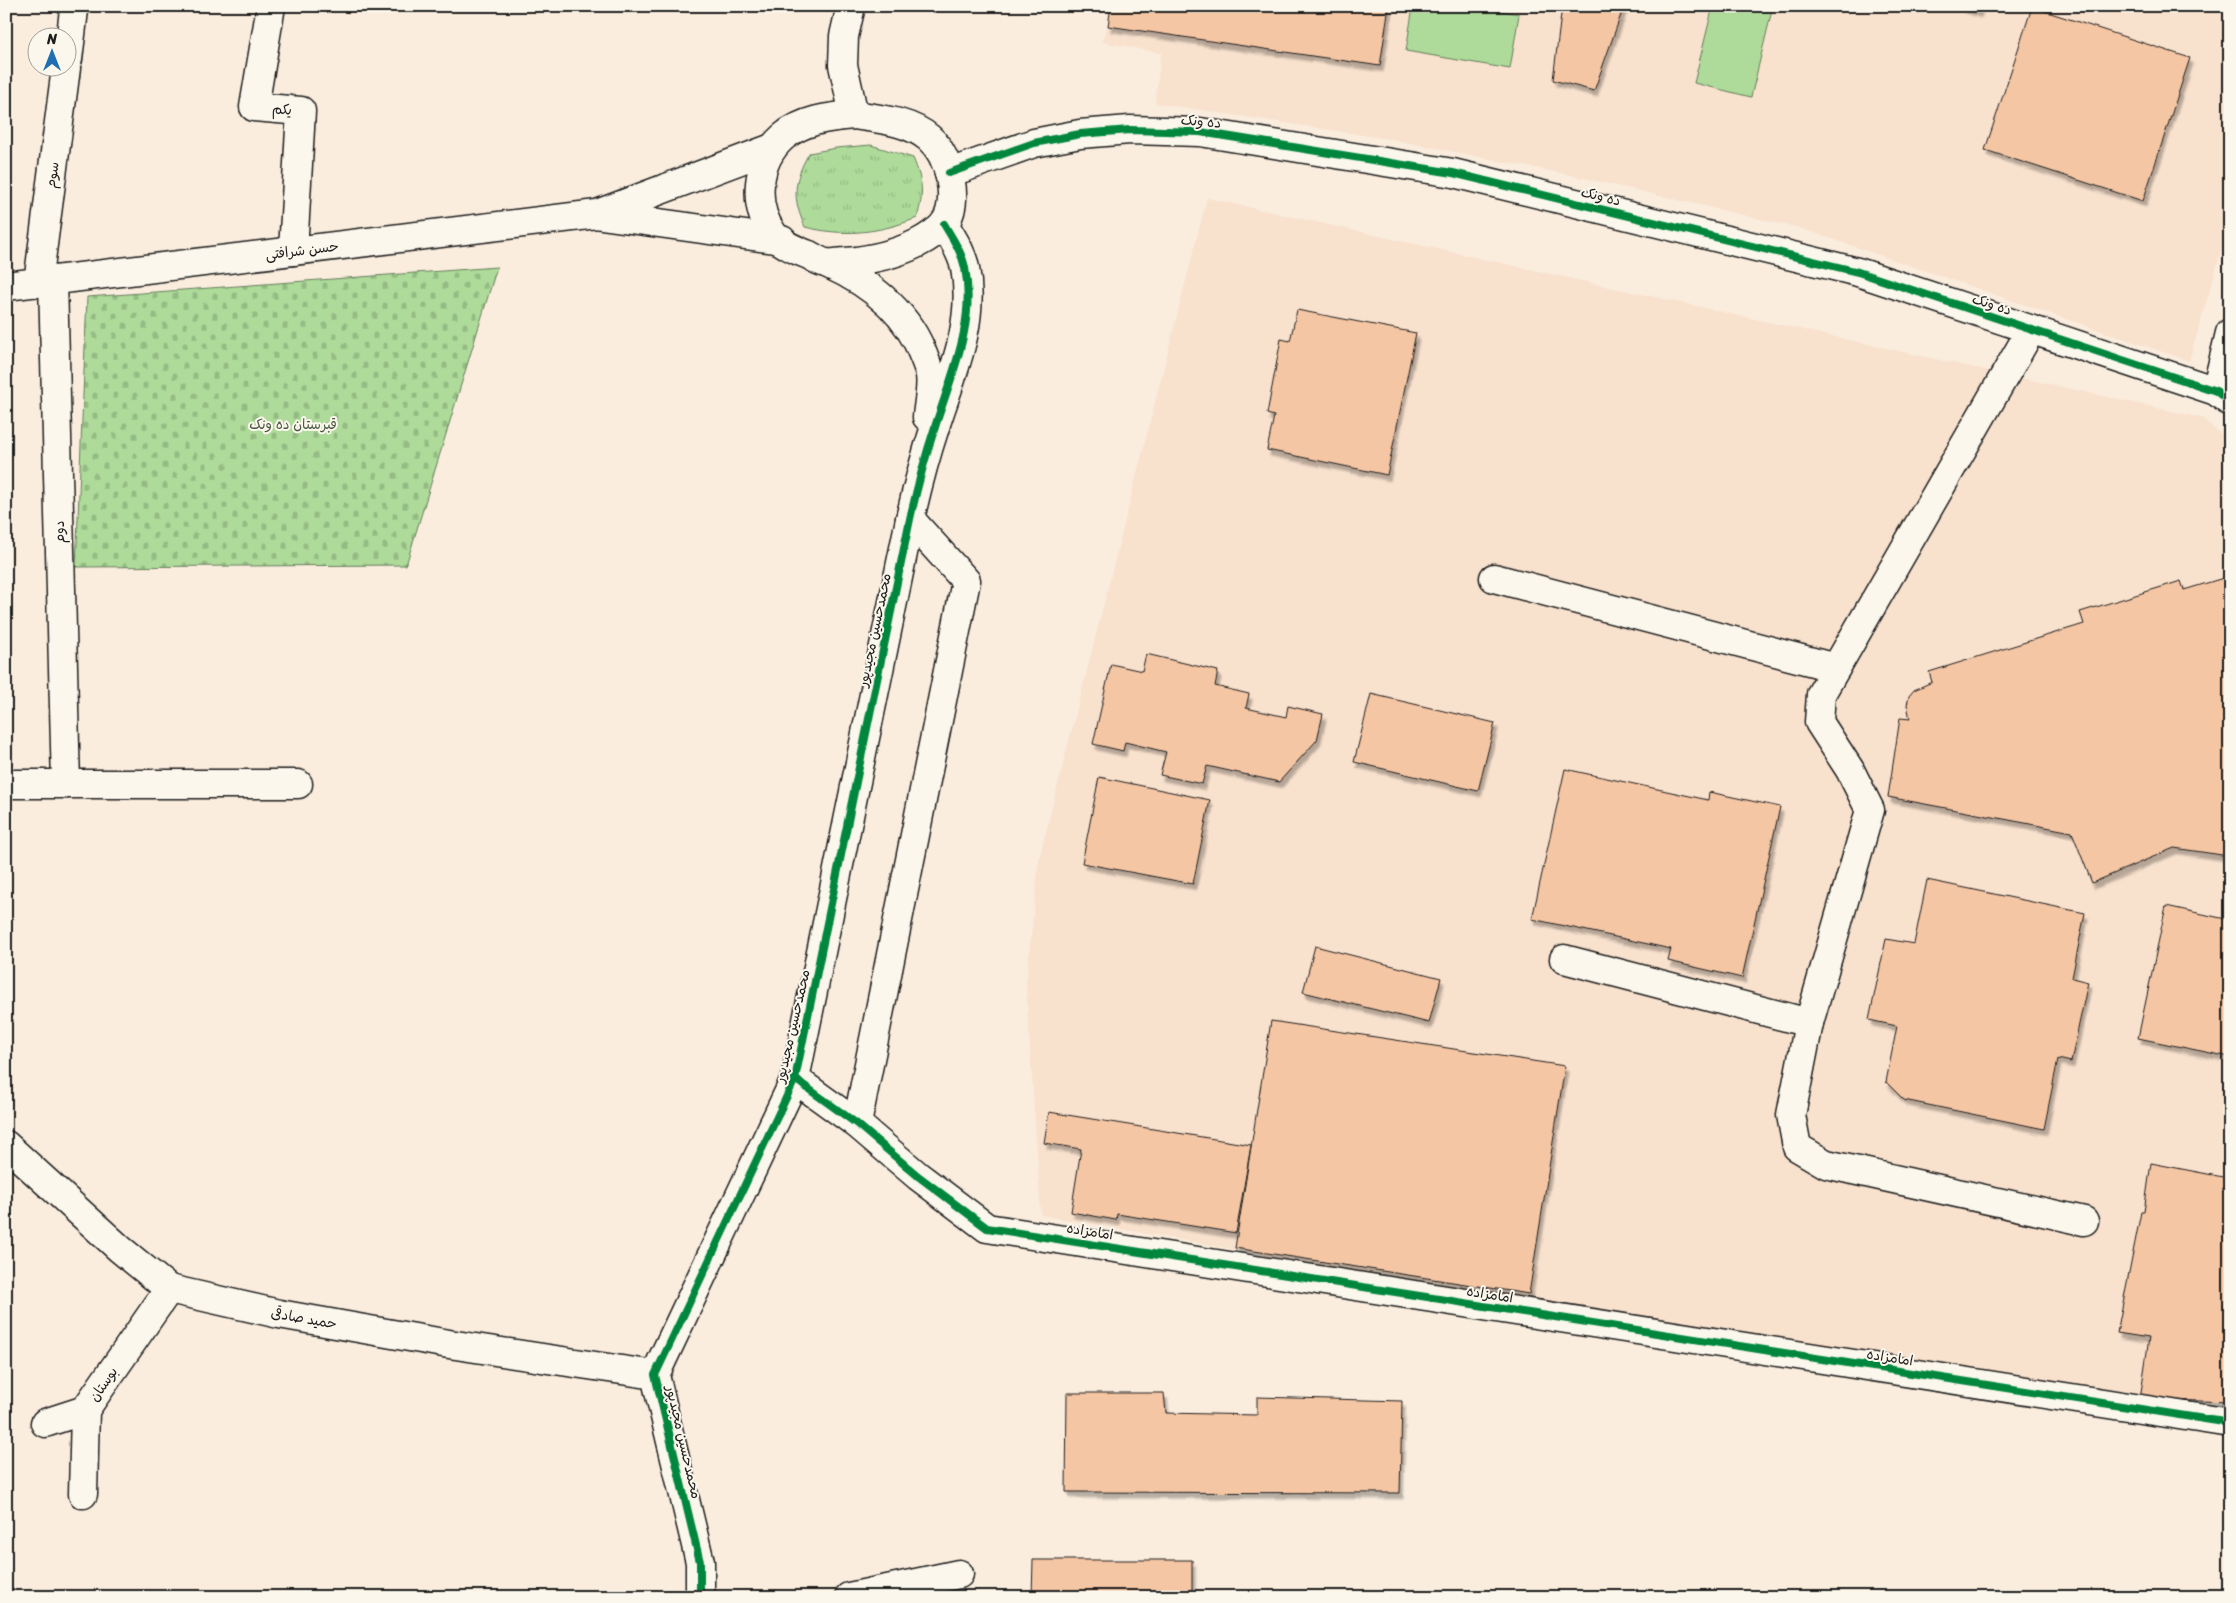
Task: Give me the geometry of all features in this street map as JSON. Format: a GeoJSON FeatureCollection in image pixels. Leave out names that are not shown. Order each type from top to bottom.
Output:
{"type":"FeatureCollection","features":[{"type":"Feature","properties":{"kind":"street","name":"یکم"},"geometry":{"type":"LineString","coordinates":[[271,6],[254,107],[301,111],[292,252]]}},
{"type":"Feature","properties":{"kind":"street"},"geometry":{"type":"LineString","coordinates":[[851,6],[844,36],[842,65],[854,115]]}},
{"type":"Feature","properties":{"kind":"street"},"geometry":{"type":"LineString","coordinates":[[72,28],[74,10]]}},
{"type":"Feature","properties":{"kind":"street","name":"سوم"},"geometry":{"type":"LineString","coordinates":[[45,282],[65,78]]}},
{"type":"Feature","properties":{"kind":"street"},"geometry":{"type":"LineString","coordinates":[[826,263],[877,259],[920,242],[944,224],[949,212],[951,193],[949,173],[943,155],[930,138],[914,129],[889,120],[854,115],[825,118],[801,125],[784,136],[772,148],[763,168],[759,186],[761,212],[774,236],[826,263],[854,276],[893,307],[909,324],[930,374],[922,466]]}},
{"type":"Feature","properties":{"kind":"street","name":"ده ونک"},"geometry":{"type":"LineString","coordinates":[[949,173],[1034,143],[1080,134],[1130,130],[1200,132],[1453,173],[1858,272],[2225,395]]}},
{"type":"Feature","properties":{"kind":"street"},"geometry":{"type":"LineString","coordinates":[[597,214],[772,148]]}},
{"type":"Feature","properties":{"kind":"street","name":"حسن شرافتی"},"geometry":{"type":"LineString","coordinates":[[6,286],[597,214]]}},
{"type":"Feature","properties":{"kind":"street"},"geometry":{"type":"LineString","coordinates":[[597,214],[782,240]]}},
{"type":"Feature","properties":{"kind":"street"},"geometry":{"type":"LineString","coordinates":[[922,466],[965,332],[968,307],[965,266],[959,249],[944,224]]}},
{"type":"Feature","properties":{"kind":"street","name":"دوم"},"geometry":{"type":"LineString","coordinates":[[45,282],[66,784]]}},
{"type":"Feature","properties":{"kind":"street"},"geometry":{"type":"LineString","coordinates":[[2031,330],[1821,694],[1819,722],[1850,770],[1870,810],[1809,1023],[1791,1116],[1797,1147],[1826,1164],[2084,1222]]}},
{"type":"Feature","properties":{"kind":"street"},"geometry":{"type":"LineString","coordinates":[[2225,395],[2230,333]]}},
{"type":"Feature","properties":{"kind":"street","name":"محمدحسین مجیدپور"},"geometry":{"type":"LineString","coordinates":[[700,1597],[700,1562],[655,1375],[795,1079],[922,466]]}},
{"type":"Feature","properties":{"kind":"street"},"geometry":{"type":"LineString","coordinates":[[857,1124],[966,581],[910,519]]}},
{"type":"Feature","properties":{"kind":"street"},"geometry":{"type":"LineString","coordinates":[[1494,578],[1836,668]]}},
{"type":"Feature","properties":{"kind":"street"},"geometry":{"type":"LineString","coordinates":[[6,784],[298,784]]}},
{"type":"Feature","properties":{"kind":"street"},"geometry":{"type":"LineString","coordinates":[[1564,959],[1809,1023]]}},
{"type":"Feature","properties":{"kind":"street","name":"امامزاده"},"geometry":{"type":"LineString","coordinates":[[795,1079],[857,1124],[918,1176],[987,1228],[2230,1423]]}},
{"type":"Feature","properties":{"kind":"street","name":"حمید صادقی"},"geometry":{"type":"LineString","coordinates":[[6,1146],[120,1249],[170,1289],[279,1314],[449,1344],[655,1375]]}},
{"type":"Feature","properties":{"kind":"street","name":"بوستان"},"geometry":{"type":"LineString","coordinates":[[83,1494],[85,1410],[170,1289]]}},
{"type":"Feature","properties":{"kind":"street"},"geometry":{"type":"LineString","coordinates":[[45,1423],[85,1410]]}},
{"type":"Feature","properties":{"kind":"street"},"geometry":{"type":"LineString","coordinates":[[849,1597],[959,1574]]}},
{"type":"Feature","properties":{"kind":"shaded area"},"geometry":{"type":"Polygon","coordinates":[[[1111,6],[2230,6],[2230,221],[2189,361],[1803,229],[1570,175],[1395,140],[1155,103],[1161,53],[1102,42],[1108,26],[1111,6]]]}},
{"type":"Feature","properties":{"kind":"shaded area"},"geometry":{"type":"Polygon","coordinates":[[[1207,198],[2202,418],[2230,442],[2230,1402],[2140,1399],[1946,1376],[1041,1215],[1026,986],[1039,859],[1207,198]]]}},
{"type":"Feature","properties":{"kind":"green space"},"geometry":{"type":"Polygon","coordinates":[[[1413,6],[1473,6],[1519,14],[1510,69],[1406,51],[1413,6]]]}},
{"type":"Feature","properties":{"kind":"green space"},"geometry":{"type":"Polygon","coordinates":[[[1713,6],[1773,6],[1751,97],[1694,83],[1713,6]]]}},
{"type":"Feature","properties":{"kind":"green space"},"geometry":{"type":"Polygon","coordinates":[[[871,145],[913,158],[919,174],[921,188],[921,201],[917,218],[889,227],[862,232],[834,232],[805,227],[798,207],[796,190],[800,172],[809,153],[836,148],[871,145]]]}},
{"type":"Feature","properties":{"kind":"green space","name":"قبرستان ده ونک"},"geometry":{"type":"Polygon","coordinates":[[[497,267],[406,565],[76,567],[87,297],[497,267]]]}},
{"type":"Feature","properties":{"kind":"building"},"geometry":{"type":"Polygon","coordinates":[[[1111,6],[1389,6],[1380,66],[1108,26],[1111,6]]]}},
{"type":"Feature","properties":{"kind":"building"},"geometry":{"type":"Polygon","coordinates":[[[1562,6],[1624,6],[1594,91],[1553,80],[1562,6]]]}},
{"type":"Feature","properties":{"kind":"building"},"geometry":{"type":"Polygon","coordinates":[[[1960,6],[1980,6],[1978,12],[1960,6]]]}},
{"type":"Feature","properties":{"kind":"building"},"geometry":{"type":"Polygon","coordinates":[[[2032,7],[2190,58],[2143,201],[1985,150],[2032,7]]]}},
{"type":"Feature","properties":{"kind":"building"},"geometry":{"type":"Polygon","coordinates":[[[1297,310],[1416,333],[1387,475],[1267,450],[1274,416],[1267,414],[1281,339],[1290,341],[1297,310]]]}},
{"type":"Feature","properties":{"kind":"building"},"geometry":{"type":"Polygon","coordinates":[[[2230,576],[2229,856],[2174,848],[2092,883],[2072,832],[1888,797],[1900,718],[1910,719],[1907,705],[1909,696],[1914,690],[1932,682],[1929,672],[2084,624],[2080,612],[2181,581],[2184,590],[2230,576]]]}},
{"type":"Feature","properties":{"kind":"building"},"geometry":{"type":"Polygon","coordinates":[[[1146,654],[1218,671],[1215,686],[1249,694],[1246,708],[1286,717],[1288,706],[1323,714],[1317,740],[1279,782],[1207,766],[1202,784],[1160,775],[1166,752],[1125,742],[1123,751],[1093,744],[1111,664],[1142,671],[1146,654]]]}},
{"type":"Feature","properties":{"kind":"building"},"geometry":{"type":"Polygon","coordinates":[[[1371,694],[1495,723],[1478,791],[1354,762],[1371,694]]]}},
{"type":"Feature","properties":{"kind":"building"},"geometry":{"type":"Polygon","coordinates":[[[1565,769],[1708,800],[1709,792],[1780,807],[1742,978],[1668,961],[1671,949],[1532,919],[1565,769]]]}},
{"type":"Feature","properties":{"kind":"building"},"geometry":{"type":"Polygon","coordinates":[[[1099,777],[1210,800],[1193,884],[1082,863],[1099,777]]]}},
{"type":"Feature","properties":{"kind":"building"},"geometry":{"type":"Polygon","coordinates":[[[1927,880],[2085,913],[2072,978],[2088,982],[2071,1062],[2058,1059],[2044,1129],[1904,1100],[1886,1082],[1897,1026],[1869,1020],[1886,939],[1914,944],[1927,880]]]}},
{"type":"Feature","properties":{"kind":"building"},"geometry":{"type":"Polygon","coordinates":[[[2166,906],[2230,920],[2230,1057],[2138,1038],[2166,906]]]}},
{"type":"Feature","properties":{"kind":"building"},"geometry":{"type":"Polygon","coordinates":[[[1315,946],[1441,978],[1429,1023],[1303,992],[1315,946]]]}},
{"type":"Feature","properties":{"kind":"building"},"geometry":{"type":"Polygon","coordinates":[[[1271,1021],[1565,1066],[1529,1294],[1235,1248],[1271,1021]]]}},
{"type":"Feature","properties":{"kind":"building"},"geometry":{"type":"Polygon","coordinates":[[[1049,1112],[1251,1145],[1236,1233],[1117,1214],[1116,1220],[1071,1212],[1081,1149],[1044,1143],[1049,1112]]]}},
{"type":"Feature","properties":{"kind":"building"},"geometry":{"type":"Polygon","coordinates":[[[2151,1163],[2228,1178],[2230,1166],[2230,1402],[2140,1399],[2149,1338],[2117,1333],[2141,1212],[2144,1212],[2151,1163]]]}},
{"type":"Feature","properties":{"kind":"building"},"geometry":{"type":"Polygon","coordinates":[[[1067,1393],[1164,1393],[1166,1413],[1257,1415],[1257,1397],[1402,1401],[1400,1493],[1066,1492],[1067,1393]]]}},
{"type":"Feature","properties":{"kind":"building"},"geometry":{"type":"Polygon","coordinates":[[[1033,1560],[1192,1560],[1192,1597],[1032,1597],[1033,1560]]]}},
{"type":"Feature","properties":{"kind":"cycle path"},"geometry":{"type":"LineString","coordinates":[[949,173],[1034,143],[1080,134],[1130,130],[1200,132],[1453,173],[1858,272],[2216,391],[2230,402]]}},
{"type":"Feature","properties":{"kind":"cycle path"},"geometry":{"type":"LineString","coordinates":[[700,1597],[700,1562],[655,1375],[795,1079],[910,519],[931,438],[965,329],[968,289],[964,262],[944,224]]}},
{"type":"Feature","properties":{"kind":"cycle path"},"geometry":{"type":"LineString","coordinates":[[795,1079],[857,1124],[918,1176],[987,1228],[2230,1423]]}}]}
